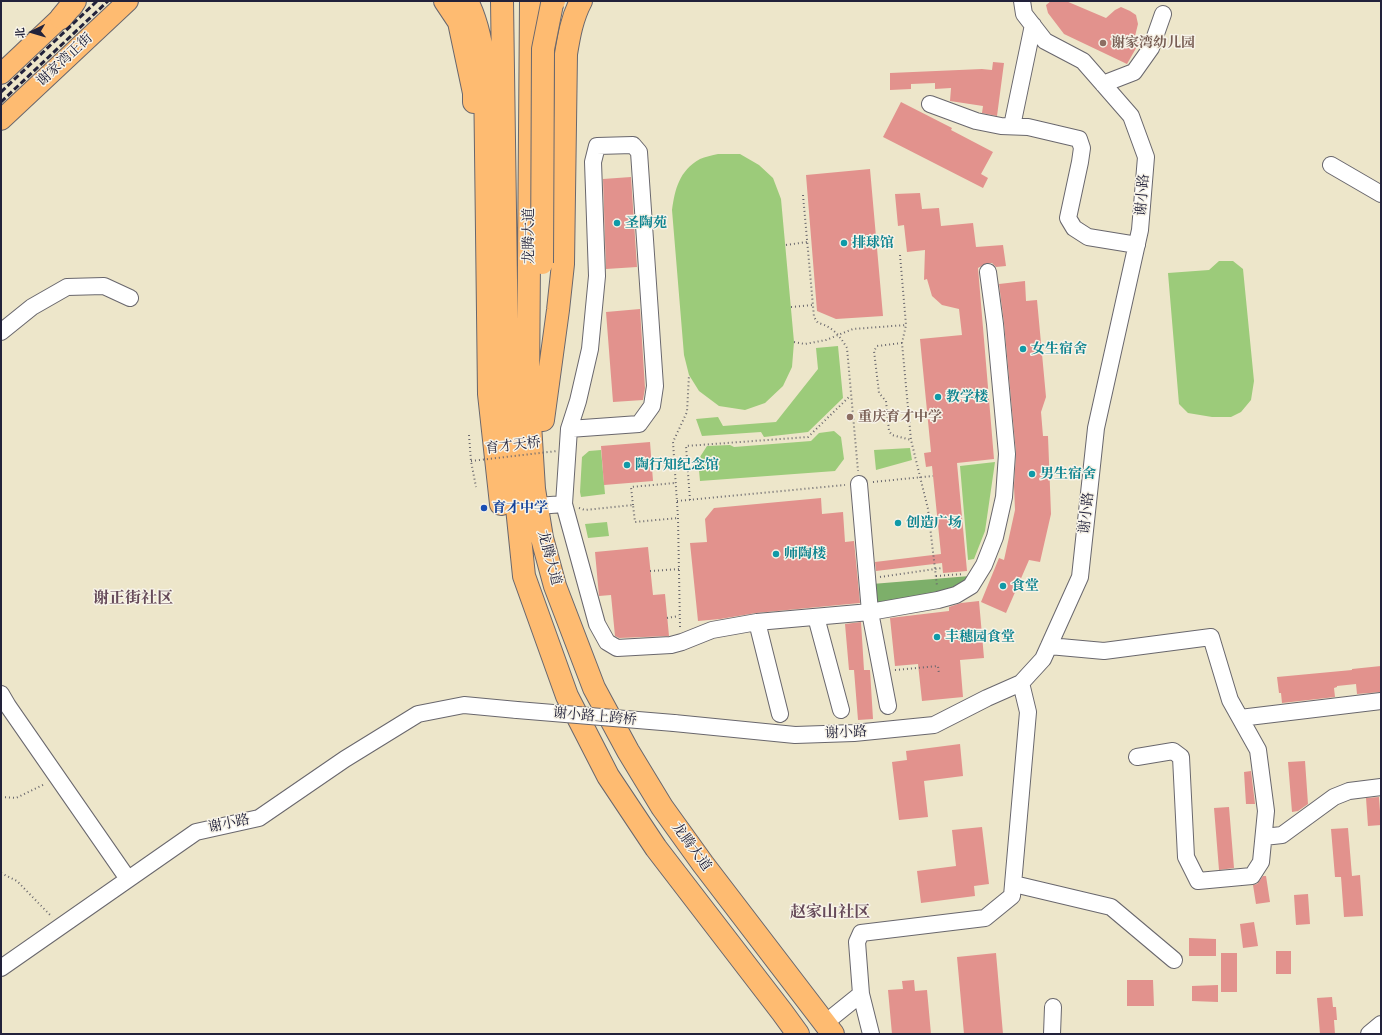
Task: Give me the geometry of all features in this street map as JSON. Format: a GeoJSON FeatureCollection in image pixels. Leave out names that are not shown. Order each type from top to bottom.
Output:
{"type":"FeatureCollection","features":[{"type":"Feature","properties":{"kind":"highway"},"geometry":{"type":"LineString","coordinates":[[61,18],[75,1]]}},
{"type":"Feature","properties":{"kind":"highway"},"geometry":{"type":"LineString","coordinates":[[445,1],[459,22],[474,93],[478,366],[498,471]]}},
{"type":"Feature","properties":{"kind":"highway"},"geometry":{"type":"LineString","coordinates":[[467,1],[474,14],[481,42],[485,71],[489,394],[503,511],[512,548],[524,576]]}},
{"type":"Feature","properties":{"kind":"highway","name":"龙腾大道"},"geometry":{"type":"LineString","coordinates":[[502,1],[508,420],[524,576],[567,696],[608,776],[656,848],[798,1034]]}},
{"type":"Feature","properties":{"kind":"highway","name":"龙腾大道"},"geometry":{"type":"LineString","coordinates":[[531,1],[528,391],[536,498],[542,538],[555,586],[594,688],[662,807],[702,864],[830,1031]]}},
{"type":"Feature","properties":{"kind":"highway"},"geometry":{"type":"LineString","coordinates":[[543,420],[543,49],[552,4],[554,1]]}},
{"type":"Feature","properties":{"kind":"highway"},"geometry":{"type":"LineString","coordinates":[[536,498],[543,420],[563,264],[566,54],[569,32],[577,8],[581,1]]}},
{"type":"Feature","properties":{"kind":"highway"},"geometry":{"type":"LineString","coordinates":[[498,471],[508,420]]}},
{"type":"Feature","properties":{"kind":"highway"},"geometry":{"type":"LineString","coordinates":[[782,1012],[793,1034]]}},
{"type":"Feature","properties":{"kind":"main road"},"geometry":{"type":"LineString","coordinates":[[1,74],[79,1]]}},
{"type":"Feature","properties":{"kind":"main road","name":"谢家湾正街"},"geometry":{"type":"LineString","coordinates":[[1,120],[128,1]]}},
{"type":"Feature","properties":{"kind":"street"},"geometry":{"type":"LineString","coordinates":[[495,1],[502,24]]}},
{"type":"Feature","properties":{"kind":"street","name":"谢小路"},"geometry":{"type":"LineString","coordinates":[[674,724],[795,735],[854,733],[934,725],[987,698],[1021,683],[1043,659],[1080,577],[1096,428],[1140,230],[1146,157],[1132,116],[1083,60],[1045,41],[1024,14],[1022,1]]}},
{"type":"Feature","properties":{"kind":"street"},"geometry":{"type":"LineString","coordinates":[[1103,84],[1134,72],[1151,48],[1163,14]]}},
{"type":"Feature","properties":{"kind":"street"},"geometry":{"type":"LineString","coordinates":[[1012,126],[1033,25]]}},
{"type":"Feature","properties":{"kind":"street"},"geometry":{"type":"LineString","coordinates":[[930,104],[976,121],[1001,126],[1028,127],[1079,139],[1082,148],[1068,218],[1074,228],[1088,237],[1136,245]]}},
{"type":"Feature","properties":{"kind":"street"},"geometry":{"type":"LineString","coordinates":[[569,429],[639,424],[652,406],[655,386],[639,152],[633,145],[597,146],[593,162],[597,276],[590,349],[578,401],[569,429],[564,504],[597,624],[607,642],[617,648],[671,644],[682,642],[712,630],[757,622],[816,618],[870,612],[938,600],[956,595],[971,586],[984,565],[995,537],[1004,497],[1006,454],[996,331],[988,272]]}},
{"type":"Feature","properties":{"kind":"street"},"geometry":{"type":"LineString","coordinates":[[1331,165],[1381,194]]}},
{"type":"Feature","properties":{"kind":"street"},"geometry":{"type":"LineString","coordinates":[[1,332],[32,307],[67,287],[104,286],[130,298]]}},
{"type":"Feature","properties":{"kind":"street"},"geometry":{"type":"LineString","coordinates":[[859,484],[870,612],[888,706]]}},
{"type":"Feature","properties":{"kind":"street"},"geometry":{"type":"LineString","coordinates":[[536,498],[564,504]]}},
{"type":"Feature","properties":{"kind":"street"},"geometry":{"type":"LineString","coordinates":[[816,618],[841,710]]}},
{"type":"Feature","properties":{"kind":"street"},"geometry":{"type":"LineString","coordinates":[[757,622],[780,714]]}},
{"type":"Feature","properties":{"kind":"street"},"geometry":{"type":"LineString","coordinates":[[1049,646],[1104,651],[1211,637],[1230,700],[1258,750],[1266,812],[1261,862],[1252,876],[1198,882],[1186,856],[1181,757],[1173,751],[1136,757]]}},
{"type":"Feature","properties":{"kind":"street"},"geometry":{"type":"LineString","coordinates":[[871,1034],[861,994],[857,942],[861,933],[985,918],[1012,896],[1028,712],[1021,683]]}},
{"type":"Feature","properties":{"kind":"street"},"geometry":{"type":"LineString","coordinates":[[1,694],[128,879]]}},
{"type":"Feature","properties":{"kind":"street"},"geometry":{"type":"LineString","coordinates":[[1240,718],[1381,701]]}},
{"type":"Feature","properties":{"kind":"street","name":"谢小路"},"geometry":{"type":"LineString","coordinates":[[1,968],[196,832],[258,818],[345,759],[418,714],[464,705],[517,710]]}},
{"type":"Feature","properties":{"kind":"street","name":"谢小路上跨桥"},"geometry":{"type":"LineString","coordinates":[[517,710],[674,724]]}},
{"type":"Feature","properties":{"kind":"street"},"geometry":{"type":"LineString","coordinates":[[1264,837],[1282,834],[1334,798],[1349,791],[1381,786]]}},
{"type":"Feature","properties":{"kind":"street"},"geometry":{"type":"LineString","coordinates":[[1014,884],[1111,907],[1174,960]]}},
{"type":"Feature","properties":{"kind":"street"},"geometry":{"type":"LineString","coordinates":[[830,1031],[861,994]]}},
{"type":"Feature","properties":{"kind":"street"},"geometry":{"type":"LineString","coordinates":[[1052,1034],[1053,1007]]}},
{"type":"Feature","properties":{"kind":"street"},"geometry":{"type":"LineString","coordinates":[[1369,1034],[1381,1024]]}},
{"type":"Feature","properties":{"kind":"path"},"geometry":{"type":"LineString","coordinates":[[804,195],[814,317],[818,323],[826,325],[839,335],[847,348],[859,484]]}},
{"type":"Feature","properties":{"kind":"path"},"geometry":{"type":"LineString","coordinates":[[786,245],[807,242]]}},
{"type":"Feature","properties":{"kind":"path"},"geometry":{"type":"LineString","coordinates":[[900,255],[906,325],[902,343],[911,440],[928,509],[938,600]]}},
{"type":"Feature","properties":{"kind":"path"},"geometry":{"type":"LineString","coordinates":[[791,307],[813,304]]}},
{"type":"Feature","properties":{"kind":"path"},"geometry":{"type":"LineString","coordinates":[[794,342],[805,344],[826,340],[853,329],[906,325]]}},
{"type":"Feature","properties":{"kind":"path"},"geometry":{"type":"LineString","coordinates":[[902,343],[877,346],[874,351],[879,393],[886,401],[889,431],[892,435],[911,440]]}},
{"type":"Feature","properties":{"kind":"path"},"geometry":{"type":"LineString","coordinates":[[682,642],[679,616],[680,569],[673,442],[688,412],[689,375]]}},
{"type":"Feature","properties":{"kind":"path"},"geometry":{"type":"LineString","coordinates":[[690,500],[686,446],[808,437],[851,395]]}},
{"type":"Feature","properties":{"kind":"path"},"geometry":{"type":"LineString","coordinates":[[469,435],[471,461],[476,487]]}},
{"type":"Feature","properties":{"kind":"path","name":"育才天桥"},"geometry":{"type":"LineString","coordinates":[[471,461],[557,451]]}},
{"type":"Feature","properties":{"kind":"path"},"geometry":{"type":"LineString","coordinates":[[677,501],[933,476]]}},
{"type":"Feature","properties":{"kind":"path"},"geometry":{"type":"LineString","coordinates":[[675,483],[631,487],[635,522],[678,518]]}},
{"type":"Feature","properties":{"kind":"path"},"geometry":{"type":"LineString","coordinates":[[585,510],[633,505]]}},
{"type":"Feature","properties":{"kind":"path"},"geometry":{"type":"LineString","coordinates":[[868,579],[942,568]]}},
{"type":"Feature","properties":{"kind":"path"},"geometry":{"type":"LineString","coordinates":[[650,571],[680,569]]}},
{"type":"Feature","properties":{"kind":"path"},"geometry":{"type":"LineString","coordinates":[[936,576],[968,573]]}},
{"type":"Feature","properties":{"kind":"path"},"geometry":{"type":"LineString","coordinates":[[667,618],[679,616]]}},
{"type":"Feature","properties":{"kind":"path"},"geometry":{"type":"LineString","coordinates":[[882,671],[938,666],[939,674]]}},
{"type":"Feature","properties":{"kind":"path"},"geometry":{"type":"LineString","coordinates":[[1,798],[16,798],[58,777]]}},
{"type":"Feature","properties":{"kind":"path"},"geometry":{"type":"LineString","coordinates":[[1,873],[17,881],[61,926]]}},
{"type":"Feature","properties":{"kind":"green space"},"geometry":{"type":"Polygon","coordinates":[[[718,154],[740,154],[759,165],[773,178],[781,199],[794,342],[792,367],[783,386],[765,403],[745,410],[719,406],[699,391],[689,375],[684,355],[672,210],[673,202],[679,181],[687,169],[700,159],[718,154]]]}},
{"type":"Feature","properties":{"kind":"green space"},"geometry":{"type":"Polygon","coordinates":[[[1219,261],[1233,261],[1243,269],[1254,381],[1251,400],[1241,412],[1231,417],[1212,417],[1188,413],[1179,404],[1168,273],[1209,270],[1219,261]]]}},
{"type":"Feature","properties":{"kind":"green space"},"geometry":{"type":"Polygon","coordinates":[[[838,346],[843,398],[808,432],[764,437],[761,432],[702,436],[696,419],[718,417],[723,426],[776,422],[818,369],[816,348],[838,346]]]}},
{"type":"Feature","properties":{"kind":"green space"},"geometry":{"type":"Polygon","coordinates":[[[834,431],[841,437],[844,459],[835,471],[700,481],[698,460],[707,446],[730,445],[734,447],[811,441],[819,433],[834,431]]]}},
{"type":"Feature","properties":{"kind":"green space"},"geometry":{"type":"Polygon","coordinates":[[[910,448],[912,460],[876,470],[874,450],[910,448]]]}},
{"type":"Feature","properties":{"kind":"green space"},"geometry":{"type":"Polygon","coordinates":[[[601,450],[605,494],[581,497],[582,457],[589,451],[601,450]]]}},
{"type":"Feature","properties":{"kind":"green space"},"geometry":{"type":"Polygon","coordinates":[[[995,462],[985,531],[974,559],[968,560],[960,466],[995,462]]]}},
{"type":"Feature","properties":{"kind":"green space"},"geometry":{"type":"Polygon","coordinates":[[[607,522],[609,536],[588,538],[585,524],[607,522]]]}},
{"type":"Feature","properties":{"kind":"green space"},"geometry":{"type":"Polygon","coordinates":[[[970,576],[965,583],[951,591],[873,605],[872,584],[970,576]]]}},
{"type":"Feature","properties":{"kind":"building"},"geometry":{"type":"Polygon","coordinates":[[[1051,1],[1066,1],[1106,18],[1121,7],[1136,15],[1138,24],[1135,36],[1139,43],[1127,64],[1064,34],[1048,13],[1046,5],[1051,1]]]}},
{"type":"Feature","properties":{"kind":"building"},"geometry":{"type":"Polygon","coordinates":[[[993,62],[1004,63],[997,116],[982,113],[983,106],[950,101],[951,88],[935,89],[935,83],[911,84],[911,89],[890,90],[890,73],[982,69],[992,70],[993,62]]]}},
{"type":"Feature","properties":{"kind":"building"},"geometry":{"type":"Polygon","coordinates":[[[901,102],[952,128],[951,130],[993,152],[981,174],[988,178],[983,188],[883,137],[901,102]]]}},
{"type":"Feature","properties":{"kind":"building","name":"排球馆"},"geometry":{"type":"Polygon","coordinates":[[[870,169],[883,316],[836,319],[817,311],[806,175],[870,169]]]}},
{"type":"Feature","properties":{"kind":"building","name":"圣陶苑"},"geometry":{"type":"Polygon","coordinates":[[[631,177],[637,267],[606,269],[603,179],[631,177]]]}},
{"type":"Feature","properties":{"kind":"building","name":"教学楼"},"geometry":{"type":"Polygon","coordinates":[[[920,193],[922,209],[939,208],[941,226],[973,223],[976,247],[1003,245],[1006,266],[996,267],[992,263],[987,263],[978,268],[994,459],[957,463],[967,571],[943,573],[942,563],[876,571],[875,562],[941,554],[932,466],[926,467],[924,453],[931,452],[920,339],[962,335],[959,309],[942,305],[932,296],[927,279],[924,280],[925,250],[907,252],[904,225],[898,226],[895,194],[920,193]]]}},
{"type":"Feature","properties":{"kind":"building"},"geometry":{"type":"Polygon","coordinates":[[[1025,281],[1026,301],[1037,300],[1046,397],[1041,412],[1043,436],[1048,436],[1051,514],[1040,562],[1029,560],[1006,613],[981,602],[999,558],[1004,560],[1015,510],[1014,486],[1016,453],[999,284],[1025,281]]]}},
{"type":"Feature","properties":{"kind":"building"},"geometry":{"type":"Polygon","coordinates":[[[640,309],[645,388],[643,400],[613,402],[606,312],[640,309]]]}},
{"type":"Feature","properties":{"kind":"building","name":"陶行知纪念馆"},"geometry":{"type":"Polygon","coordinates":[[[650,442],[653,481],[604,485],[601,446],[650,442]]]}},
{"type":"Feature","properties":{"kind":"building","name":"师陶楼"},"geometry":{"type":"Polygon","coordinates":[[[821,498],[822,514],[843,512],[845,542],[854,541],[860,603],[756,613],[698,621],[690,543],[707,542],[705,519],[714,508],[821,498]]]}},
{"type":"Feature","properties":{"kind":"building"},"geometry":{"type":"Polygon","coordinates":[[[648,547],[653,595],[665,594],[669,636],[619,638],[615,636],[611,595],[599,596],[595,552],[648,547]]]}},
{"type":"Feature","properties":{"kind":"building","name":"丰穗园食堂"},"geometry":{"type":"Polygon","coordinates":[[[979,601],[984,658],[960,660],[963,697],[922,701],[918,664],[895,666],[890,618],[949,611],[949,607],[961,603],[979,601]]]}},
{"type":"Feature","properties":{"kind":"building"},"geometry":{"type":"Polygon","coordinates":[[[861,622],[864,670],[870,670],[873,719],[858,720],[854,670],[849,670],[845,624],[861,622]]]}},
{"type":"Feature","properties":{"kind":"building"},"geometry":{"type":"Polygon","coordinates":[[[1381,666],[1381,692],[1357,694],[1356,684],[1337,686],[1334,688],[1335,697],[1282,703],[1277,677],[1381,666]]]}},
{"type":"Feature","properties":{"kind":"building"},"geometry":{"type":"Polygon","coordinates":[[[960,744],[963,776],[924,781],[928,817],[899,820],[892,762],[907,760],[906,751],[960,744]]]}},
{"type":"Feature","properties":{"kind":"building"},"geometry":{"type":"Polygon","coordinates":[[[1305,761],[1308,804],[1298,811],[1292,812],[1288,762],[1305,761]]]}},
{"type":"Feature","properties":{"kind":"building"},"geometry":{"type":"Polygon","coordinates":[[[1251,771],[1255,804],[1246,804],[1244,772],[1251,771]]]}},
{"type":"Feature","properties":{"kind":"building"},"geometry":{"type":"Polygon","coordinates":[[[1379,797],[1381,825],[1368,826],[1366,798],[1379,797]]]}},
{"type":"Feature","properties":{"kind":"building"},"geometry":{"type":"Polygon","coordinates":[[[1229,807],[1234,868],[1219,870],[1214,808],[1229,807]]]}},
{"type":"Feature","properties":{"kind":"building"},"geometry":{"type":"Polygon","coordinates":[[[982,827],[989,884],[974,886],[975,896],[921,903],[917,871],[956,866],[952,830],[982,827]]]}},
{"type":"Feature","properties":{"kind":"building"},"geometry":{"type":"Polygon","coordinates":[[[1348,828],[1352,876],[1360,875],[1363,916],[1344,917],[1341,877],[1335,877],[1331,829],[1348,828]]]}},
{"type":"Feature","properties":{"kind":"building"},"geometry":{"type":"Polygon","coordinates":[[[1263,876],[1266,876],[1270,902],[1256,904],[1253,885],[1257,884],[1263,876]]]}},
{"type":"Feature","properties":{"kind":"building"},"geometry":{"type":"Polygon","coordinates":[[[1308,894],[1310,924],[1296,925],[1294,895],[1308,894]]]}},
{"type":"Feature","properties":{"kind":"building"},"geometry":{"type":"Polygon","coordinates":[[[1254,922],[1258,946],[1243,948],[1240,924],[1254,922]]]}},
{"type":"Feature","properties":{"kind":"building"},"geometry":{"type":"Polygon","coordinates":[[[1189,938],[1216,939],[1216,956],[1189,956],[1189,938]]]}},
{"type":"Feature","properties":{"kind":"building"},"geometry":{"type":"Polygon","coordinates":[[[1276,951],[1291,951],[1291,974],[1276,974],[1276,951]]]}},
{"type":"Feature","properties":{"kind":"building"},"geometry":{"type":"Polygon","coordinates":[[[996,953],[1003,1034],[964,1034],[957,957],[996,953]]]}},
{"type":"Feature","properties":{"kind":"building"},"geometry":{"type":"Polygon","coordinates":[[[1221,953],[1237,953],[1237,992],[1221,992],[1221,953]]]}},
{"type":"Feature","properties":{"kind":"building"},"geometry":{"type":"Polygon","coordinates":[[[914,980],[915,991],[927,990],[931,1034],[892,1034],[888,990],[903,989],[902,981],[914,980]]]}},
{"type":"Feature","properties":{"kind":"building"},"geometry":{"type":"Polygon","coordinates":[[[1127,980],[1153,980],[1154,1006],[1127,1006],[1127,980]]]}},
{"type":"Feature","properties":{"kind":"building"},"geometry":{"type":"Polygon","coordinates":[[[1218,985],[1218,1002],[1192,1001],[1192,986],[1218,985]]]}},
{"type":"Feature","properties":{"kind":"building"},"geometry":{"type":"Polygon","coordinates":[[[1332,997],[1333,1007],[1336,1007],[1337,1020],[1334,1020],[1335,1034],[1320,1034],[1317,998],[1332,997]]]}},
{"type":"Feature","properties":{"kind":"railway"},"geometry":{"type":"LineString","coordinates":[[1,92],[97,1]]}},
{"type":"Feature","properties":{"kind":"railway"},"geometry":{"type":"LineString","coordinates":[[1,102],[108,1]]}},
{"type":"Feature","properties":{"kind":"place","name":"谢家湾幼儿园"},"geometry":{"type":"Point","coordinates":[1103,43]}},
{"type":"Feature","properties":{"kind":"place","name":"圣陶苑"},"geometry":{"type":"Point","coordinates":[617,223]}},
{"type":"Feature","properties":{"kind":"place","name":"排球馆"},"geometry":{"type":"Point","coordinates":[844,243]}},
{"type":"Feature","properties":{"kind":"place","name":"女生宿舍"},"geometry":{"type":"Point","coordinates":[1023,349]}},
{"type":"Feature","properties":{"kind":"place","name":"教学楼"},"geometry":{"type":"Point","coordinates":[938,397]}},
{"type":"Feature","properties":{"kind":"place","name":"重庆育才中学"},"geometry":{"type":"Point","coordinates":[850,417]}},
{"type":"Feature","properties":{"kind":"place","name":"陶行知纪念馆"},"geometry":{"type":"Point","coordinates":[627,465]}},
{"type":"Feature","properties":{"kind":"place","name":"男生宿舍"},"geometry":{"type":"Point","coordinates":[1032,474]}},
{"type":"Feature","properties":{"kind":"place","name":"育才中学"},"geometry":{"type":"Point","coordinates":[484,508]}},
{"type":"Feature","properties":{"kind":"place","name":"创造广场"},"geometry":{"type":"Point","coordinates":[898,523]}},
{"type":"Feature","properties":{"kind":"place","name":"师陶楼"},"geometry":{"type":"Point","coordinates":[776,554]}},
{"type":"Feature","properties":{"kind":"place","name":"食堂"},"geometry":{"type":"Point","coordinates":[1003,586]}},
{"type":"Feature","properties":{"kind":"place","name":"丰穗园食堂"},"geometry":{"type":"Point","coordinates":[937,637]}},
{"type":"Feature","properties":{"kind":"district","name":"谢正街社区"},"geometry":{"type":"Point","coordinates":[133,599]}},
{"type":"Feature","properties":{"kind":"district","name":"赵家山社区"},"geometry":{"type":"Point","coordinates":[830,913]}}]}
